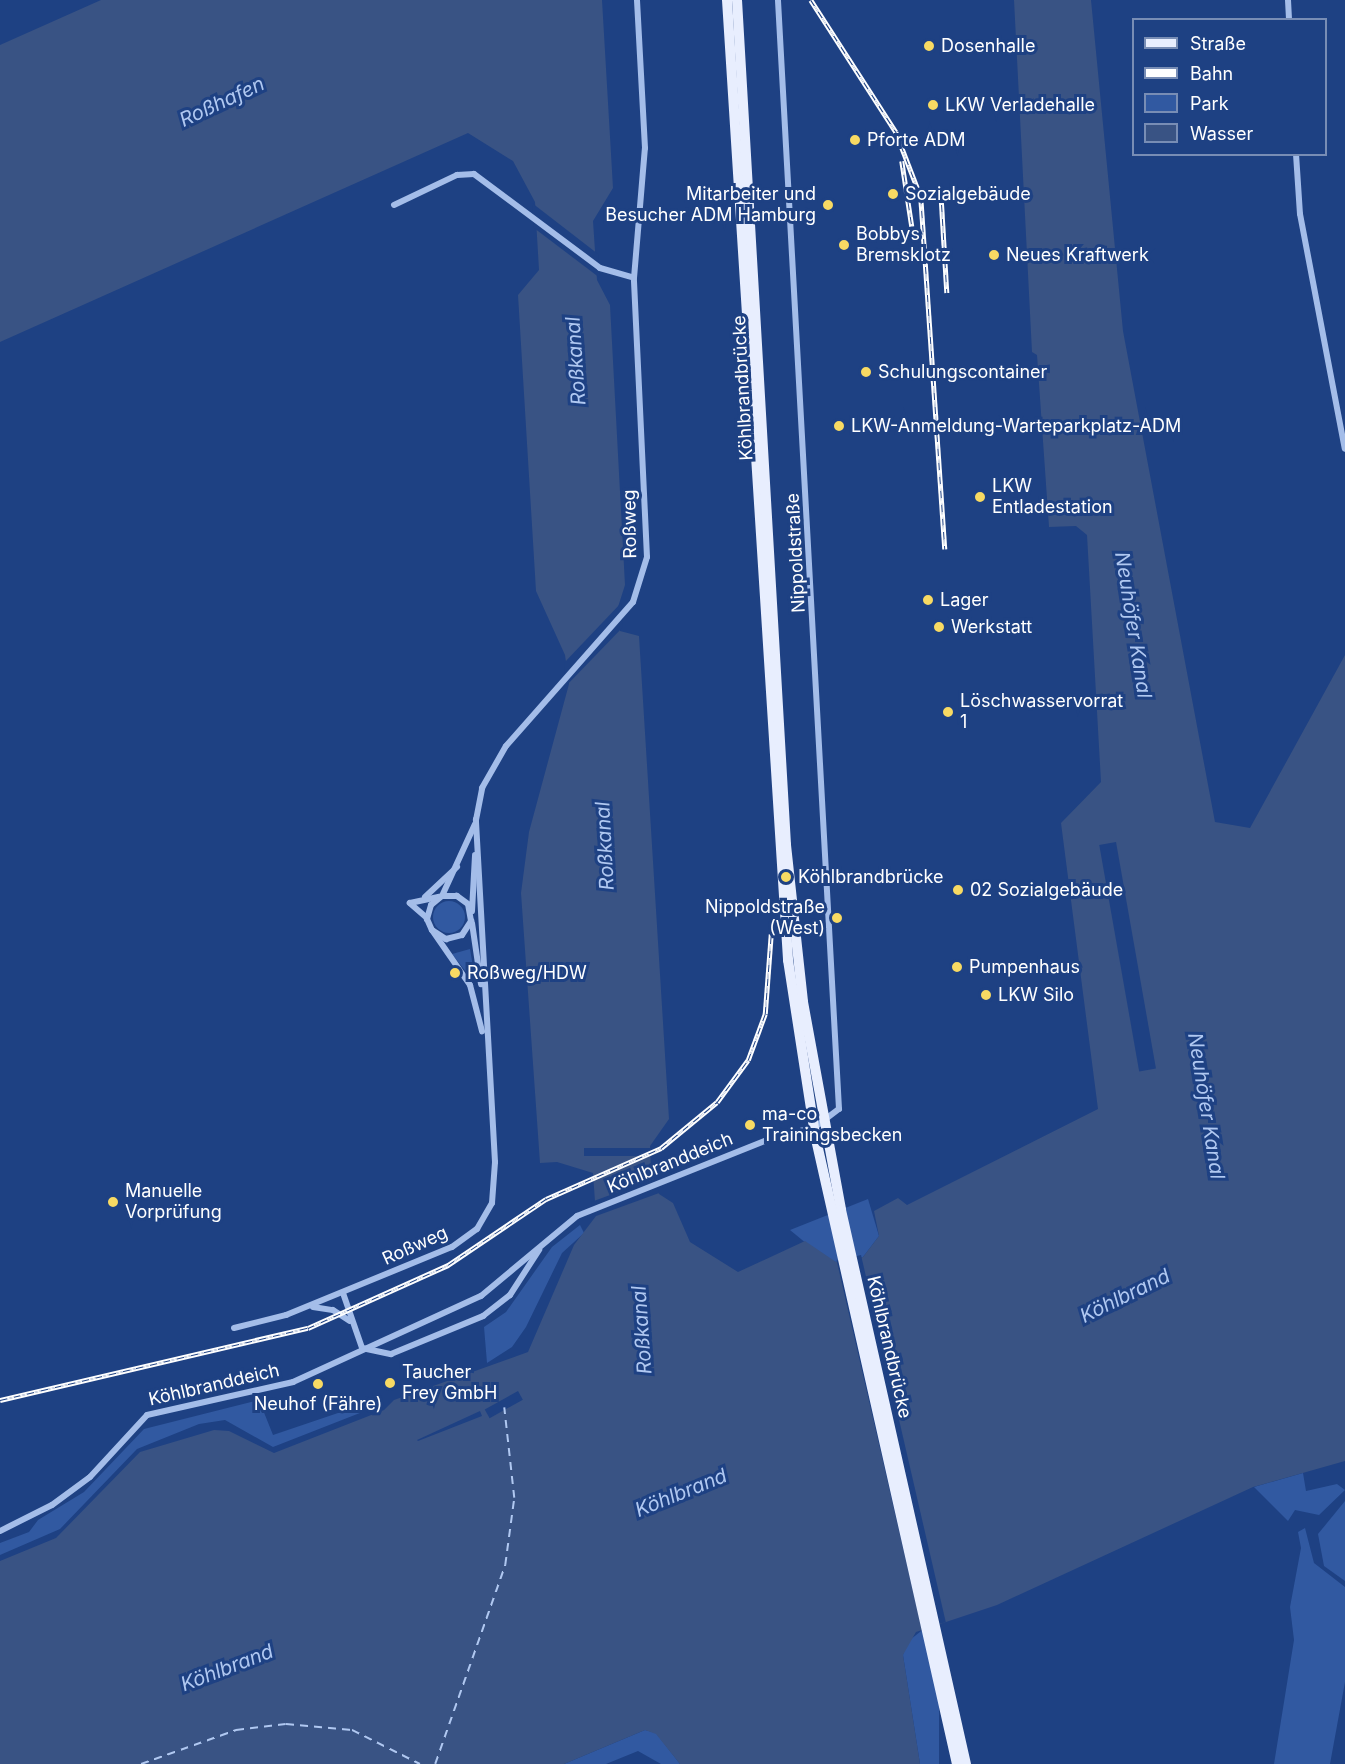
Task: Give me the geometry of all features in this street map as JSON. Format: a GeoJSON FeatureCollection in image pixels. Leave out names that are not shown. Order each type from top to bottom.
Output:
{"type":"FeatureCollection","features":[{"type":"Feature","properties":{"kind":"main road","name":"Köhlbrandbrücke"},"geometry":{"type":"LineString","coordinates":[[727,0],[788,960],[815,1135],[957,1764]]}},
{"type":"Feature","properties":{"kind":"main road","name":"Köhlbrandbrücke"},"geometry":{"type":"LineString","coordinates":[[737,0],[787,853],[803,1002],[841,1210],[966,1764]]}},
{"type":"Feature","properties":{"kind":"street","name":"Roßweg"},"geometry":{"type":"LineString","coordinates":[[427,919],[460,863],[496,758],[563,676],[624,613],[637,594],[648,557],[634,278],[645,148],[637,0]]}},
{"type":"Feature","properties":{"kind":"street","name":"Nippoldstraße"},"geometry":{"type":"LineString","coordinates":[[778,0],[841,1104]]}},
{"type":"Feature","properties":{"kind":"street"},"geometry":{"type":"LineString","coordinates":[[1288,0],[1289,18]]}},
{"type":"Feature","properties":{"kind":"street"},"geometry":{"type":"LineString","coordinates":[[1296,156],[1300,214],[1345,449]]}},
{"type":"Feature","properties":{"kind":"street"},"geometry":{"type":"LineString","coordinates":[[394,205],[465,173],[482,178],[600,268],[634,278]]}},
{"type":"Feature","properties":{"kind":"street","name":"Roßweg"},"geometry":{"type":"LineString","coordinates":[[234,1328],[308,1307],[452,1247],[487,1214],[495,1162],[482,991],[476,820]]}},
{"type":"Feature","properties":{"kind":"street","name":"Roßweg"},"geometry":{"type":"LineString","coordinates":[[477,843],[472,916],[482,991]]}},
{"type":"Feature","properties":{"kind":"street","name":"Roßweg"},"geometry":{"type":"LineString","coordinates":[[460,863],[425,898],[410,903],[427,919],[432,930],[470,985],[486,1047]]}},
{"type":"Feature","properties":{"kind":"street"},"geometry":{"type":"LineString","coordinates":[[425,898],[461,898],[472,916],[468,929],[457,938],[442,938],[432,930]]}},
{"type":"Feature","properties":{"kind":"street","name":"Köhlbranddeich"},"geometry":{"type":"LineString","coordinates":[[0,1531],[74,1491],[147,1415],[284,1385],[481,1296],[543,1242],[589,1211],[656,1184],[815,1127],[841,1104]]}},
{"type":"Feature","properties":{"kind":"street","name":"Köhlbranddeich"},"geometry":{"type":"LineString","coordinates":[[362,1348],[391,1354],[483,1316],[510,1295],[543,1242]]}},
{"type":"Feature","properties":{"kind":"street"},"geometry":{"type":"LineString","coordinates":[[343,1293],[362,1348]]}},
{"type":"Feature","properties":{"kind":"street"},"geometry":{"type":"LineString","coordinates":[[308,1307],[333,1310],[352,1323]]}},
{"type":"Feature","properties":{"kind":"green space"},"geometry":{"type":"Polygon","coordinates":[[[449,901],[461,905],[465,917],[461,929],[449,933],[437,929],[433,917],[437,905],[449,901]]]}},
{"type":"Feature","properties":{"kind":"green space"},"geometry":{"type":"Polygon","coordinates":[[[470,949],[474,973],[470,977],[452,954],[470,949]]]}},
{"type":"Feature","properties":{"kind":"green space"},"geometry":{"type":"Polygon","coordinates":[[[868,1199],[879,1236],[863,1257],[836,1262],[824,1258],[790,1230],[868,1199]]]}},
{"type":"Feature","properties":{"kind":"green space"},"geometry":{"type":"Polygon","coordinates":[[[580,1225],[584,1233],[562,1253],[526,1327],[512,1347],[487,1363],[484,1327],[506,1312],[552,1247],[580,1225]]]}},
{"type":"Feature","properties":{"kind":"green space"},"geometry":{"type":"Polygon","coordinates":[[[259,1400],[273,1435],[338,1413],[365,1411],[273,1447],[225,1420],[199,1424],[137,1449],[60,1529],[0,1555],[0,1543],[29,1532],[38,1520],[84,1492],[144,1429],[259,1400]]]}},
{"type":"Feature","properties":{"kind":"green space"},"geometry":{"type":"Polygon","coordinates":[[[1303,1473],[1306,1491],[1337,1484],[1345,1490],[1319,1515],[1295,1510],[1288,1521],[1254,1487],[1303,1473]]]}},
{"type":"Feature","properties":{"kind":"green space"},"geometry":{"type":"Polygon","coordinates":[[[1345,1501],[1345,1581],[1324,1566],[1318,1534],[1345,1501]]]}},
{"type":"Feature","properties":{"kind":"green space"},"geometry":{"type":"Polygon","coordinates":[[[1305,1528],[1314,1563],[1345,1587],[1345,1682],[1330,1764],[1274,1764],[1294,1640],[1290,1607],[1301,1548],[1298,1532],[1305,1528]]]}},
{"type":"Feature","properties":{"kind":"green space"},"geometry":{"type":"Polygon","coordinates":[[[925,1628],[939,1699],[939,1764],[920,1764],[903,1655],[906,1643],[925,1628]]]}},
{"type":"Feature","properties":{"kind":"green space"},"geometry":{"type":"Polygon","coordinates":[[[645,1730],[656,1733],[680,1764],[661,1764],[638,1751],[606,1764],[564,1764],[645,1730]]]}},
{"type":"Feature","properties":{"kind":"water"},"geometry":{"type":"Polygon","coordinates":[[[101,0],[602,0],[613,188],[593,221],[597,280],[610,305],[625,585],[618,607],[620,631],[639,636],[669,1119],[650,1146],[651,1172],[659,1194],[673,1203],[690,1242],[738,1272],[805,1241],[836,1262],[863,1257],[879,1236],[874,1211],[898,1198],[907,1205],[1098,1109],[1061,823],[1101,782],[1087,535],[1076,526],[1049,527],[1037,355],[1032,352],[1014,0],[1091,0],[1123,331],[1215,822],[1250,828],[1345,655],[1345,1461],[1253,1487],[997,1605],[916,1632],[903,1655],[920,1764],[680,1764],[656,1734],[645,1730],[564,1764],[0,1764],[0,1561],[56,1538],[140,1452],[214,1430],[229,1431],[274,1453],[384,1410],[394,1400],[528,1352],[574,1245],[596,1216],[593,1173],[557,1162],[540,1163],[521,893],[529,832],[569,684],[565,655],[536,591],[518,295],[539,270],[535,202],[513,161],[468,133],[0,342],[0,45],[101,0]]]}},
{"type":"Feature","properties":{"kind":"pier"},"geometry":{"type":"Polygon","coordinates":[[[532,203],[598,254],[600,278],[534,228],[532,203]]]}},
{"type":"Feature","properties":{"kind":"pier"},"geometry":{"type":"Polygon","coordinates":[[[621,603],[623,627],[565,687],[564,663],[621,603]]]}},
{"type":"Feature","properties":{"kind":"pier"},"geometry":{"type":"Polygon","coordinates":[[[1116,842],[1156,1069],[1139,1071],[1099,845],[1116,842]]]}},
{"type":"Feature","properties":{"kind":"pier"},"geometry":{"type":"Polygon","coordinates":[[[584,1148],[653,1148],[653,1156],[584,1156],[584,1148]]]}},
{"type":"Feature","properties":{"kind":"pier"},"geometry":{"type":"Polygon","coordinates":[[[654,1179],[659,1193],[596,1216],[591,1202],[654,1179]]]}},
{"type":"Feature","properties":{"kind":"pier"},"geometry":{"type":"Polygon","coordinates":[[[861,1255],[946,1622],[921,1628],[837,1261],[861,1255]]]}},
{"type":"Feature","properties":{"kind":"pier"},"geometry":{"type":"Polygon","coordinates":[[[518,1391],[523,1400],[490,1418],[485,1409],[518,1391]]]}},
{"type":"Feature","properties":{"kind":"pier"},"geometry":{"type":"Polygon","coordinates":[[[480,1411],[482,1416],[417,1440],[480,1411]]]}},
{"type":"Feature","properties":{"kind":"ferry route"},"geometry":{"type":"LineString","coordinates":[[435,1764],[505,1565],[514,1498],[504,1408]]}},
{"type":"Feature","properties":{"kind":"ferry route"},"geometry":{"type":"LineString","coordinates":[[141,1764],[236,1730],[286,1724],[352,1730],[420,1764]]}},
{"type":"Feature","properties":{"kind":"railway"},"geometry":{"type":"LineString","coordinates":[[811,0],[896,132],[921,197],[945,549]]}},
{"type":"Feature","properties":{"kind":"railway"},"geometry":{"type":"LineString","coordinates":[[902,161],[912,226]]}},
{"type":"Feature","properties":{"kind":"railway"},"geometry":{"type":"LineString","coordinates":[[941,191],[947,293]]}},
{"type":"Feature","properties":{"kind":"railway"},"geometry":{"type":"LineString","coordinates":[[0,1400],[308,1328],[448,1265],[546,1199],[661,1148],[717,1102],[748,1060],[765,1014],[771,934]]}},
{"type":"Feature","properties":{"kind":"place","name":"Dosenhalle"},"geometry":{"type":"Point","coordinates":[929,46]}},
{"type":"Feature","properties":{"kind":"place","name":"LKW Verladehalle"},"geometry":{"type":"Point","coordinates":[933,105]}},
{"type":"Feature","properties":{"kind":"place","name":"Pforte ADM"},"geometry":{"type":"Point","coordinates":[855,140]}},
{"type":"Feature","properties":{"kind":"place","name":"Sozialgebäude"},"geometry":{"type":"Point","coordinates":[893,194]}},
{"type":"Feature","properties":{"kind":"place","name":"Mitarbeiter und Besucher ADM Hamburg"},"geometry":{"type":"Point","coordinates":[828,205]}},
{"type":"Feature","properties":{"kind":"place","name":"Bobbys Bremsklotz"},"geometry":{"type":"Point","coordinates":[844,245]}},
{"type":"Feature","properties":{"kind":"place","name":"Neues Kraftwerk"},"geometry":{"type":"Point","coordinates":[994,255]}},
{"type":"Feature","properties":{"kind":"place","name":"Schulungscontainer"},"geometry":{"type":"Point","coordinates":[866,372]}},
{"type":"Feature","properties":{"kind":"place","name":"LKW-Anmeldung-Warteparkplatz-ADM"},"geometry":{"type":"Point","coordinates":[839,426]}},
{"type":"Feature","properties":{"kind":"place","name":"LKW Entladestation"},"geometry":{"type":"Point","coordinates":[980,497]}},
{"type":"Feature","properties":{"kind":"place","name":"Lager"},"geometry":{"type":"Point","coordinates":[928,600]}},
{"type":"Feature","properties":{"kind":"place","name":"Werkstatt"},"geometry":{"type":"Point","coordinates":[939,627]}},
{"type":"Feature","properties":{"kind":"place","name":"Löschwasservorrat 1"},"geometry":{"type":"Point","coordinates":[948,712]}},
{"type":"Feature","properties":{"kind":"place","name":"Köhlbrandbrücke"},"geometry":{"type":"Point","coordinates":[786,877]}},
{"type":"Feature","properties":{"kind":"place","name":"02 Sozialgebäude"},"geometry":{"type":"Point","coordinates":[958,890]}},
{"type":"Feature","properties":{"kind":"place","name":"Nippoldstraße (West)"},"geometry":{"type":"Point","coordinates":[837,918]}},
{"type":"Feature","properties":{"kind":"place","name":"Pumpenhaus"},"geometry":{"type":"Point","coordinates":[957,967]}},
{"type":"Feature","properties":{"kind":"place","name":"Roßweg/HDW"},"geometry":{"type":"Point","coordinates":[455,973]}},
{"type":"Feature","properties":{"kind":"place","name":"LKW Silo"},"geometry":{"type":"Point","coordinates":[986,995]}},
{"type":"Feature","properties":{"kind":"place","name":"ma-co Trainingsbecken"},"geometry":{"type":"Point","coordinates":[750,1125]}},
{"type":"Feature","properties":{"kind":"place","name":"Manuelle Vorprüfung"},"geometry":{"type":"Point","coordinates":[113,1202]}},
{"type":"Feature","properties":{"kind":"place","name":"Taucher Frey GmbH"},"geometry":{"type":"Point","coordinates":[390,1383]}},
{"type":"Feature","properties":{"kind":"place","name":"Neuhof (Fähre)"},"geometry":{"type":"Point","coordinates":[318,1384]}},
{"type":"Feature","properties":{"kind":"water label","name":"Roßhafen"},"geometry":{"type":"Point","coordinates":[222,102]}},
{"type":"Feature","properties":{"kind":"water label","name":"Roßkanal"},"geometry":{"type":"Point","coordinates":[576,361]}},
{"type":"Feature","properties":{"kind":"water label","name":"Neuhöfer Kanal"},"geometry":{"type":"Point","coordinates":[1133,625]}},
{"type":"Feature","properties":{"kind":"water label","name":"Roßkanal"},"geometry":{"type":"Point","coordinates":[605,846]}},
{"type":"Feature","properties":{"kind":"water label","name":"Neuhöfer Kanal"},"geometry":{"type":"Point","coordinates":[1206,1106]}},
{"type":"Feature","properties":{"kind":"water label","name":"Köhlbrand"},"geometry":{"type":"Point","coordinates":[1125,1296]}},
{"type":"Feature","properties":{"kind":"water label","name":"Roßkanal"},"geometry":{"type":"Point","coordinates":[642,1330]}},
{"type":"Feature","properties":{"kind":"water label","name":"Köhlbrand"},"geometry":{"type":"Point","coordinates":[681,1493]}},
{"type":"Feature","properties":{"kind":"water label","name":"Köhlbrand"},"geometry":{"type":"Point","coordinates":[227,1668]}}]}
